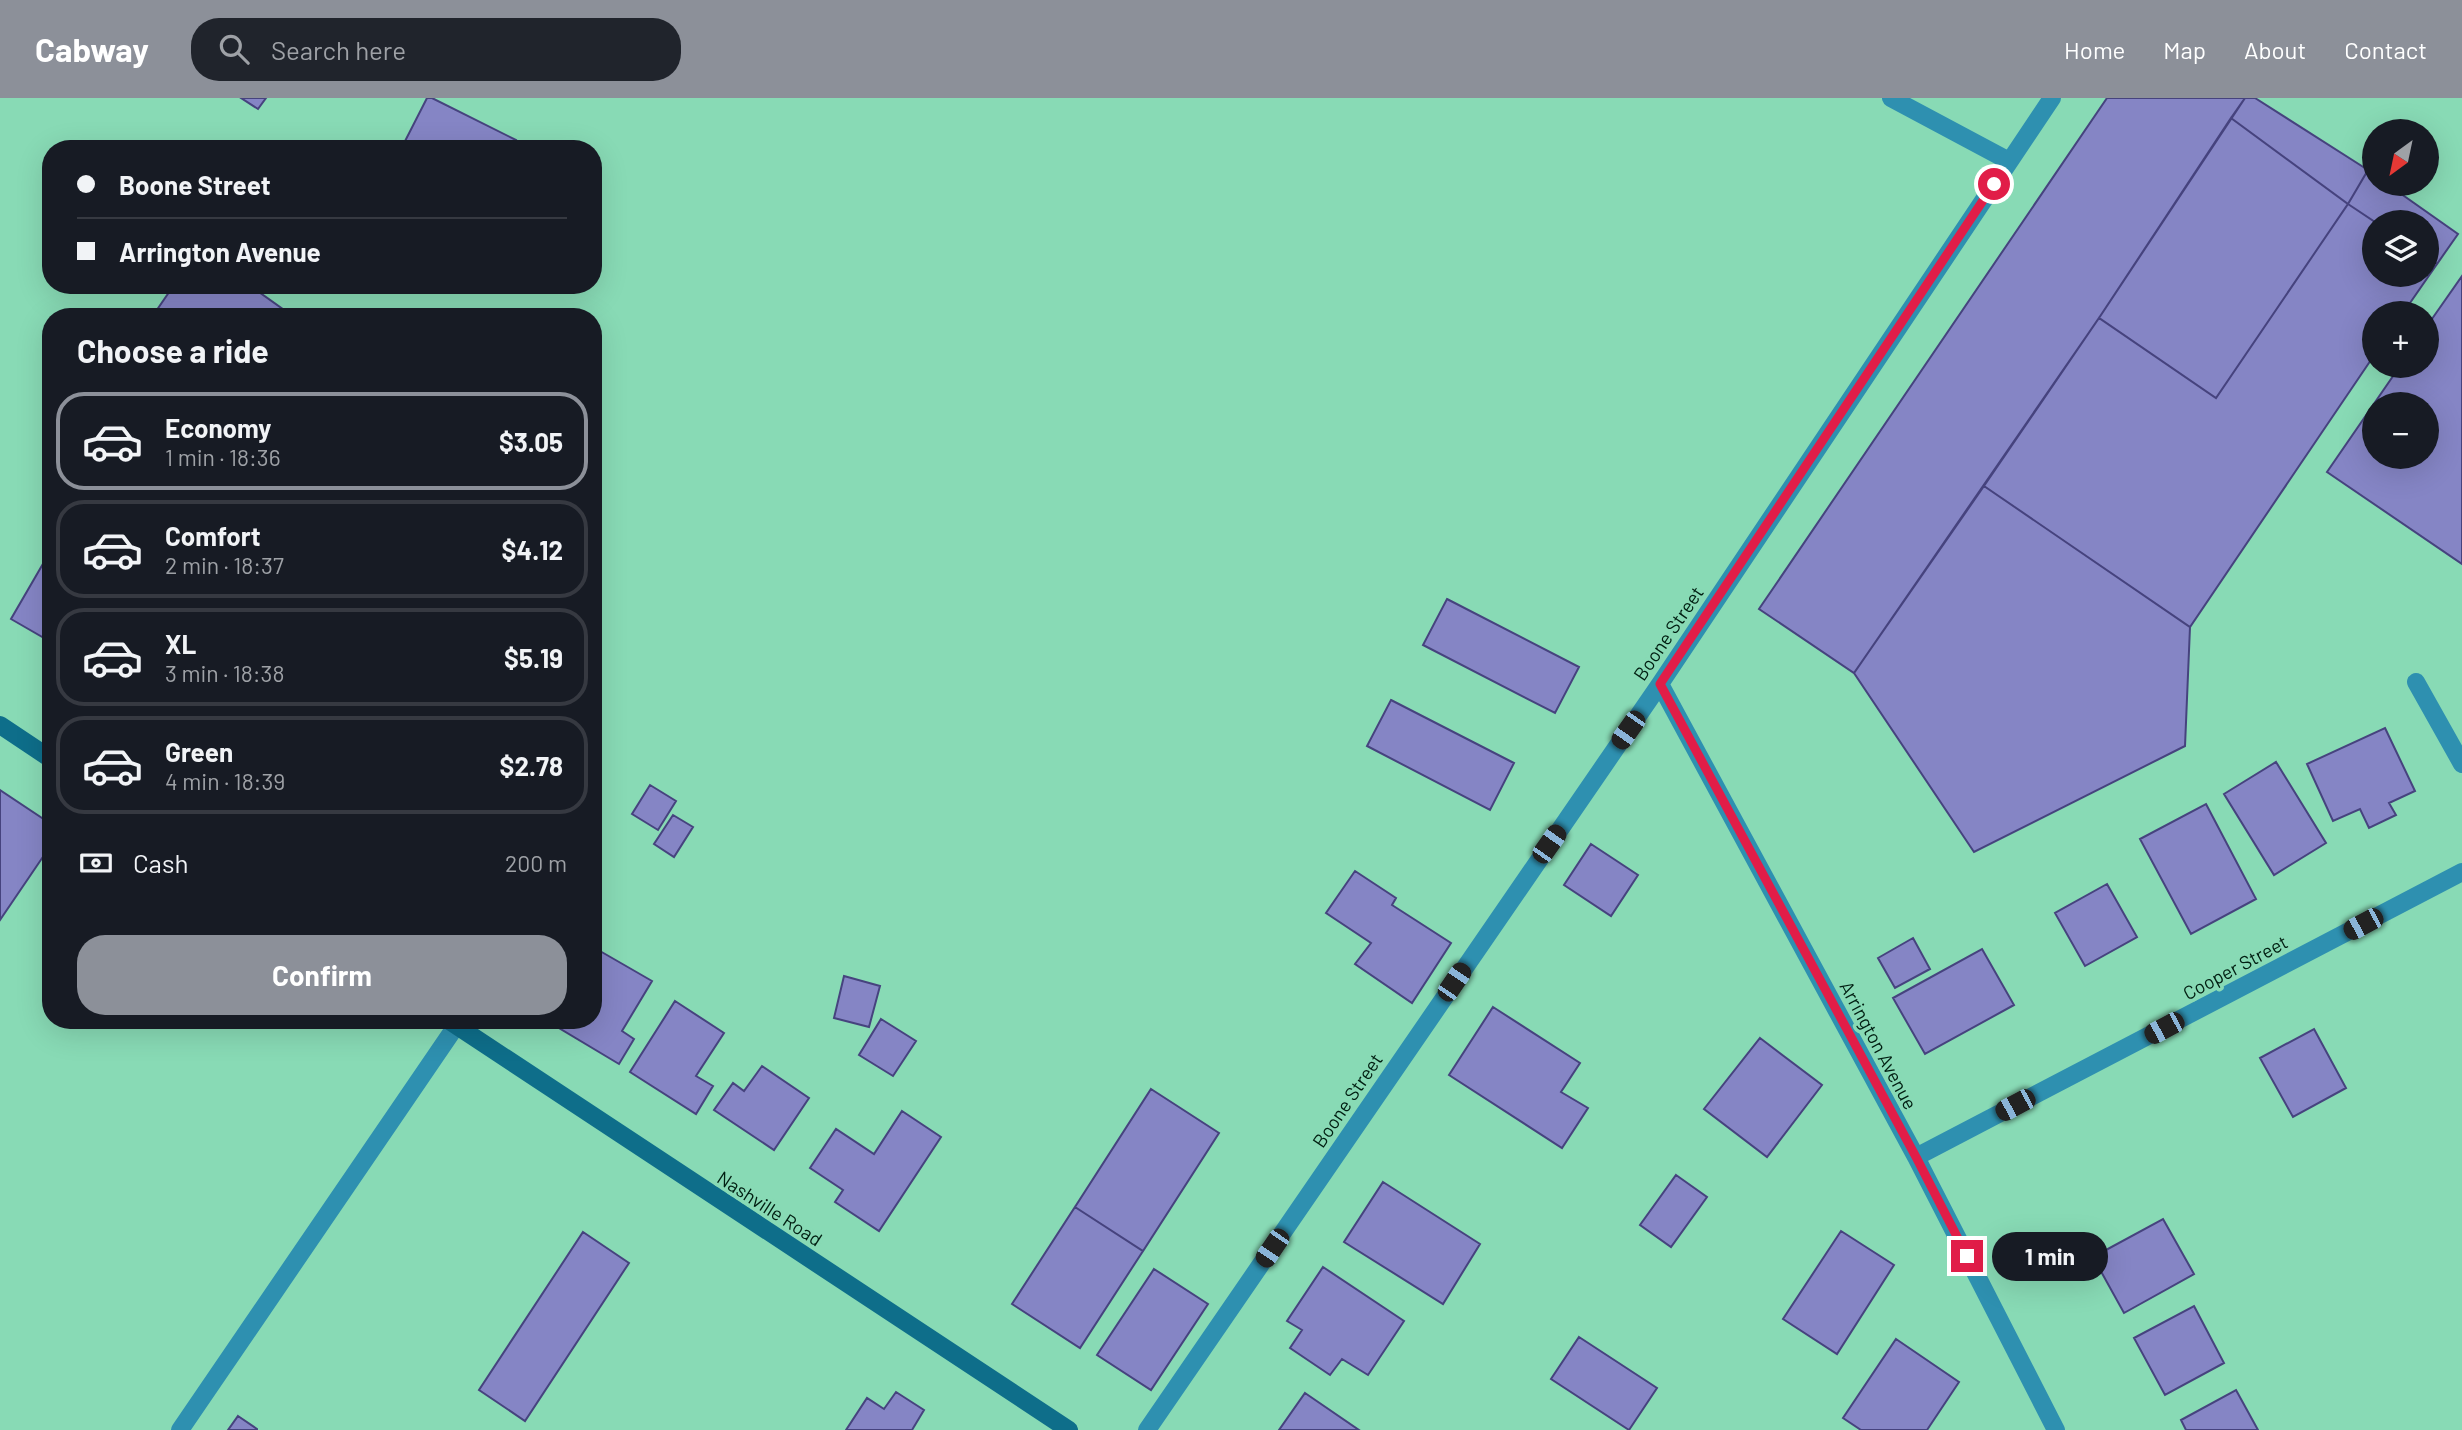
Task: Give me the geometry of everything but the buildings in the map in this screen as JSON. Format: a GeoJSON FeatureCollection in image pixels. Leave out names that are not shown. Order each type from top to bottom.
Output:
{"type":"FeatureCollection","features":[{"type":"Feature","properties":{"kind":"main road"},"geometry":{"type":"LineString","coordinates":[[0,725],[42,753]]}},
{"type":"Feature","properties":{"kind":"main road","name":"Nashville Road"},"geometry":{"type":"LineString","coordinates":[[461,1029],[1069,1430]]}},
{"type":"Feature","properties":{"kind":"street"},"geometry":{"type":"LineString","coordinates":[[1891,98],[2009,161]]}},
{"type":"Feature","properties":{"kind":"street","name":"Boone Street"},"geometry":{"type":"LineString","coordinates":[[1147,1430],[1660,684],[2052,98]]}},
{"type":"Feature","properties":{"kind":"street"},"geometry":{"type":"LineString","coordinates":[[2416,682],[2462,764]]}},
{"type":"Feature","properties":{"kind":"street","name":"Arrington Avenue"},"geometry":{"type":"LineString","coordinates":[[1660,684],[1916,1157],[2056,1430]]}},
{"type":"Feature","properties":{"kind":"street","name":"Cooper Street"},"geometry":{"type":"LineString","coordinates":[[1916,1157],[2462,872]]}},
{"type":"Feature","properties":{"kind":"street"},"geometry":{"type":"LineString","coordinates":[[180,1430],[448,1029]]}},
{"type":"Feature","properties":{"kind":"route"},"geometry":{"type":"LineString","coordinates":[[1967,1256],[1660,684],[1994,184]]}}]}
